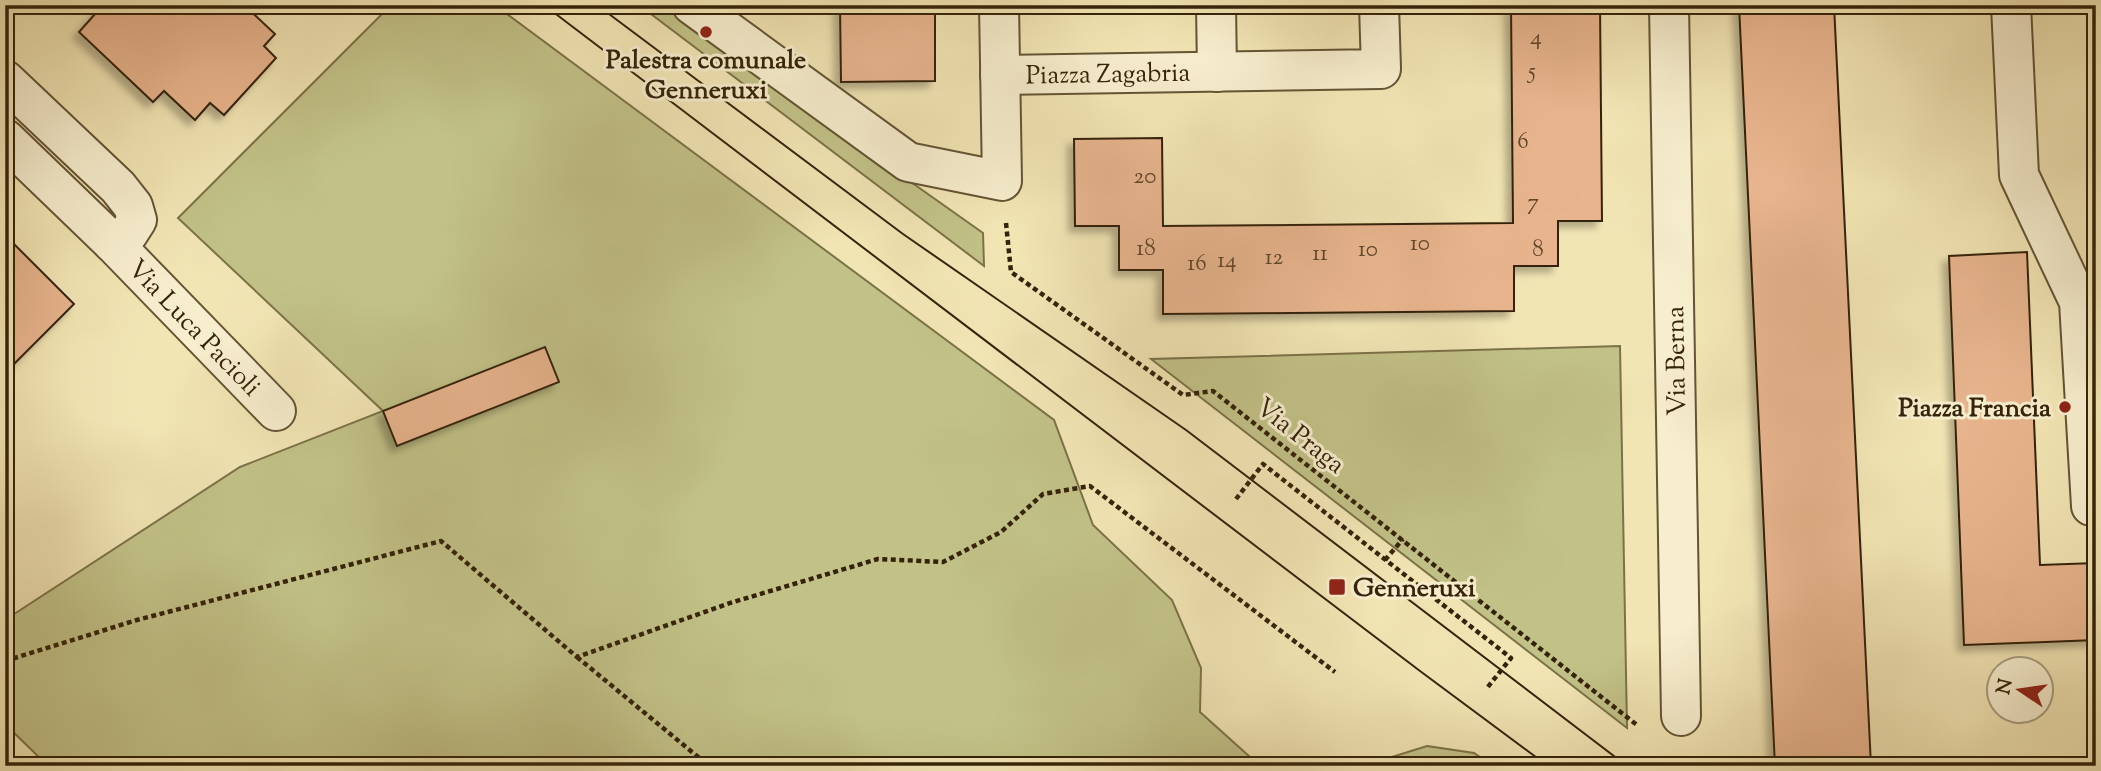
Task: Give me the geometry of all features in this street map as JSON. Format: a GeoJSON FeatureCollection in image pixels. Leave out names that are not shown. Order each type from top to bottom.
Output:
{"type":"FeatureCollection","features":[{"type":"Feature","properties":{"kind":"street"},"geometry":{"type":"LineString","coordinates":[[692,5],[908,162],[1002,181],[999,5]]}},
{"type":"Feature","properties":{"kind":"street","name":"Piazza Zagabria"},"geometry":{"type":"LineString","coordinates":[[1216,5],[1217,72]]}},
{"type":"Feature","properties":{"kind":"street","name":"Piazza Zagabria"},"geometry":{"type":"LineString","coordinates":[[1000,75],[1381,69],[1380,5]]}},
{"type":"Feature","properties":{"kind":"street","name":"Via Berna"},"geometry":{"type":"LineString","coordinates":[[1669,5],[1681,716]]}},
{"type":"Feature","properties":{"kind":"street"},"geometry":{"type":"LineString","coordinates":[[2011,5],[2019,176],[2087,301],[2091,506],[2096,506]]}},
{"type":"Feature","properties":{"kind":"street","name":"Via Luca Pacioli"},"geometry":{"type":"LineString","coordinates":[[5,80],[118,187],[133,206],[137,220],[128,234],[113,243]]}},
{"type":"Feature","properties":{"kind":"street","name":"Via Luca Pacioli"},"geometry":{"type":"LineString","coordinates":[[5,139],[113,243],[276,411]]}},
{"type":"Feature","properties":{"kind":"path","name":"Via Praga"},"geometry":{"type":"LineString","coordinates":[[1002,181],[1011,272],[1183,396],[1213,391],[1626,716]]}},
{"type":"Feature","properties":{"kind":"path"},"geometry":{"type":"LineString","coordinates":[[1236,499],[1264,464],[1511,658],[1487,688]]}},
{"type":"Feature","properties":{"kind":"path"},"geometry":{"type":"LineString","coordinates":[[577,657],[730,603],[878,558],[943,562],[1001,532],[1043,494],[1090,486],[1335,673]]}},
{"type":"Feature","properties":{"kind":"path"},"geometry":{"type":"LineString","coordinates":[[1385,560],[1403,538]]}},
{"type":"Feature","properties":{"kind":"path"},"geometry":{"type":"LineString","coordinates":[[5,661],[137,620],[441,541],[709,766]]}},
{"type":"Feature","properties":{"kind":"green space"},"geometry":{"type":"Polygon","coordinates":[[[391,5],[495,5],[1054,420],[1093,525],[1172,600],[1201,668],[1200,712],[1260,766],[48,766],[5,724],[5,620],[240,467],[383,411],[178,218],[391,5]]]}},
{"type":"Feature","properties":{"kind":"green space"},"geometry":{"type":"Polygon","coordinates":[[[639,5],[712,5],[713,42],[983,233],[984,266],[639,5]]]}},
{"type":"Feature","properties":{"kind":"green space"},"geometry":{"type":"Polygon","coordinates":[[[1620,346],[1627,728],[1151,359],[1620,346]]]}},
{"type":"Feature","properties":{"kind":"green space"},"geometry":{"type":"Polygon","coordinates":[[[1427,746],[1474,753],[1493,766],[1363,766],[1427,746]]]}},
{"type":"Feature","properties":{"kind":"building"},"geometry":{"type":"Polygon","coordinates":[[[103,5],[244,5],[275,34],[264,46],[276,58],[224,115],[210,103],[195,120],[164,91],[153,102],[79,32],[103,5]]]}},
{"type":"Feature","properties":{"kind":"building"},"geometry":{"type":"Polygon","coordinates":[[[840,5],[935,5],[935,81],[841,82],[840,5]]]}},
{"type":"Feature","properties":{"kind":"building"},"geometry":{"type":"Polygon","coordinates":[[[1511,5],[1600,5],[1602,221],[1558,221],[1558,266],[1514,266],[1514,311],[1163,314],[1163,270],[1119,270],[1119,226],[1075,226],[1074,139],[1162,138],[1163,226],[1513,223],[1511,5]]]}},
{"type":"Feature","properties":{"kind":"building"},"geometry":{"type":"Polygon","coordinates":[[[1739,5],[1834,5],[1871,766],[1775,766],[1739,5]]]}},
{"type":"Feature","properties":{"kind":"building"},"geometry":{"type":"Polygon","coordinates":[[[5,235],[74,304],[5,373],[5,235]]]}},
{"type":"Feature","properties":{"kind":"building"},"geometry":{"type":"Polygon","coordinates":[[[2027,252],[2040,565],[2096,563],[2096,640],[1964,645],[1949,256],[2027,252]]]}},
{"type":"Feature","properties":{"kind":"building"},"geometry":{"type":"Polygon","coordinates":[[[545,347],[559,382],[397,446],[383,411],[545,347]]]}},
{"type":"Feature","properties":{"kind":"tram line"},"geometry":{"type":"LineString","coordinates":[[544,5],[1548,766]]}},
{"type":"Feature","properties":{"kind":"tram line"},"geometry":{"type":"LineString","coordinates":[[597,5],[903,234],[1186,430],[1627,766]]}},
{"type":"Feature","properties":{"kind":"place","name":"Palestra comunale Genneruxi"},"geometry":{"type":"Point","coordinates":[706,32]}},
{"type":"Feature","properties":{"kind":"place","name":"Piazza Francia"},"geometry":{"type":"Point","coordinates":[2065,407]}},
{"type":"Feature","properties":{"kind":"place","name":"Genneruxi"},"geometry":{"type":"Point","coordinates":[1337,587]}}]}
